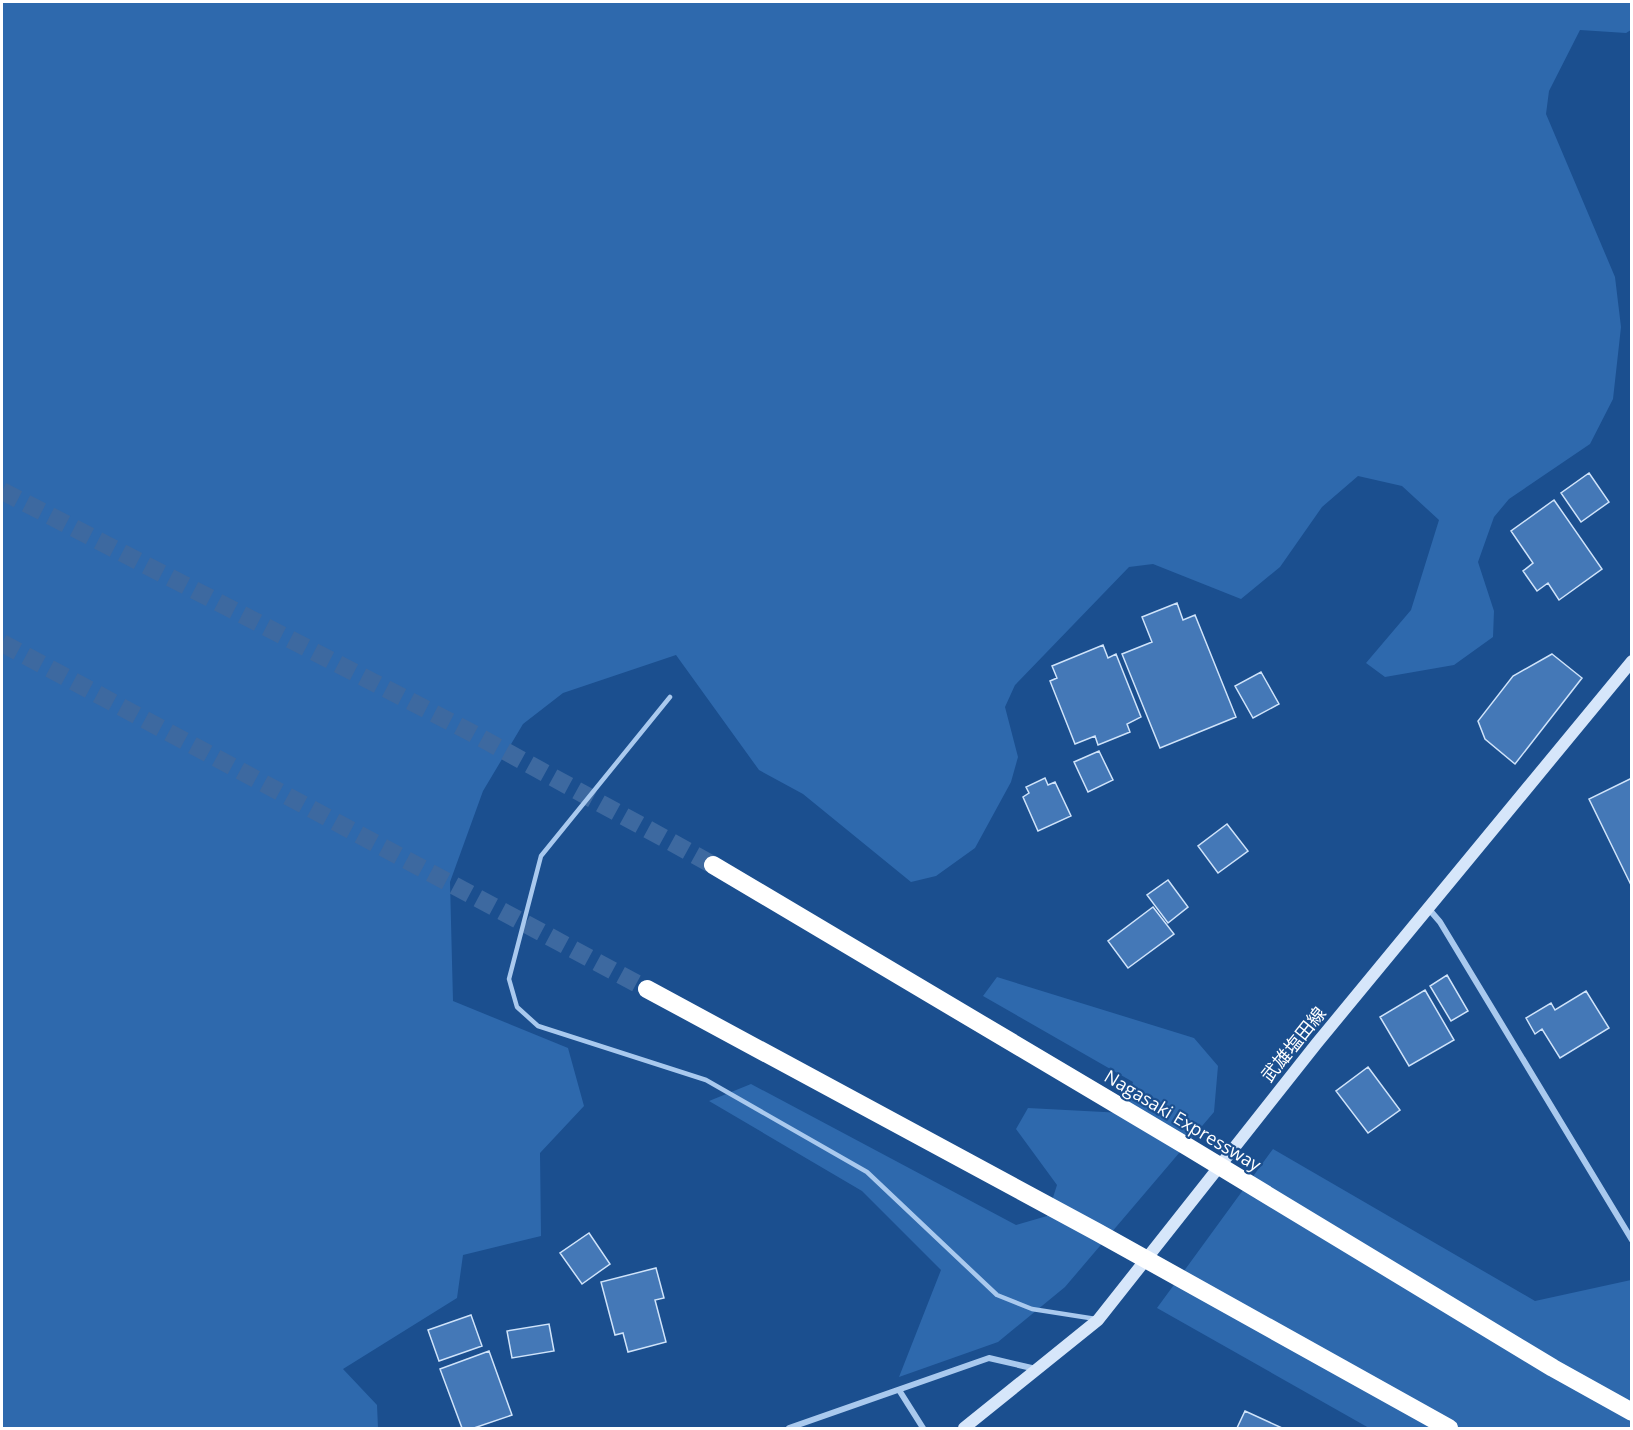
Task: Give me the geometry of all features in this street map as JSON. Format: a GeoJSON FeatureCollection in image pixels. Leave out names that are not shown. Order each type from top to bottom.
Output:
{"type":"FeatureCollection","features":[{"type":"Feature","properties":{"kind":"highway","name":"Nagasaki Expressway"},"geometry":{"type":"LineString","coordinates":[[713,865],[1188,1147],[1553,1368],[1632,1412]]}},
{"type":"Feature","properties":{"kind":"highway"},"geometry":{"type":"LineString","coordinates":[[647,989],[1097,1232],[1449,1428]]}},
{"type":"Feature","properties":{"kind":"main road","name":"武雄塩田線"},"geometry":{"type":"LineString","coordinates":[[964,1428],[1098,1320],[1302,1061],[1632,661]]}},
{"type":"Feature","properties":{"kind":"street"},"geometry":{"type":"LineString","coordinates":[[1428,908],[1440,922],[1632,1240]]}},
{"type":"Feature","properties":{"kind":"street"},"geometry":{"type":"LineString","coordinates":[[789,1428],[989,1358],[1038,1370]]}},
{"type":"Feature","properties":{"kind":"street"},"geometry":{"type":"LineString","coordinates":[[900,1390],[923,1428]]}},
{"type":"Feature","properties":{"kind":"lane"},"geometry":{"type":"LineString","coordinates":[[670,697],[541,856],[509,979],[517,1007],[538,1026],[706,1080],[867,1172],[997,1295],[1032,1310],[1098,1320]]}},
{"type":"Feature","properties":{"kind":"shaded area"},"geometry":{"type":"Polygon","coordinates":[[[2,2],[1631,2],[1631,30],[1626,33],[1580,30],[1549,91],[1546,114],[1615,277],[1621,327],[1613,399],[1590,444],[1509,499],[1494,517],[1478,562],[1494,611],[1493,637],[1454,665],[1385,677],[1366,663],[1411,610],[1439,520],[1402,486],[1358,476],[1322,507],[1280,567],[1241,599],[1153,564],[1129,567],[1015,685],[1005,707],[1018,757],[1011,782],[975,848],[936,876],[911,882],[803,794],[759,770],[676,655],[563,693],[523,724],[483,791],[450,882],[453,1001],[568,1048],[584,1106],[540,1153],[541,1236],[463,1255],[457,1298],[343,1369],[377,1405],[378,1428],[2,1428],[2,2]]]}},
{"type":"Feature","properties":{"kind":"shaded area"},"geometry":{"type":"Polygon","coordinates":[[[997,977],[1194,1038],[1218,1066],[1214,1112],[1065,1287],[998,1342],[899,1377],[941,1270],[862,1191],[709,1101],[751,1084],[1016,1225],[1047,1216],[1057,1185],[1016,1129],[1028,1108],[1123,1113],[1133,1082],[983,996],[997,977]]]}},
{"type":"Feature","properties":{"kind":"shaded area"},"geometry":{"type":"Polygon","coordinates":[[[1273,1149],[1535,1301],[1631,1280],[1631,1428],[1369,1428],[1157,1308],[1273,1149]]]}},
{"type":"Feature","properties":{"kind":"building"},"geometry":{"type":"Polygon","coordinates":[[[1589,473],[1609,502],[1581,522],[1561,493],[1589,473]]]}},
{"type":"Feature","properties":{"kind":"building"},"geometry":{"type":"Polygon","coordinates":[[[1554,500],[1602,569],[1559,600],[1548,583],[1537,591],[1523,571],[1533,563],[1511,531],[1554,500]]]}},
{"type":"Feature","properties":{"kind":"building"},"geometry":{"type":"Polygon","coordinates":[[[1177,603],[1183,620],[1195,615],[1236,717],[1160,748],[1122,654],[1152,642],[1142,617],[1177,603]]]}},
{"type":"Feature","properties":{"kind":"building"},"geometry":{"type":"Polygon","coordinates":[[[1103,645],[1108,658],[1116,654],[1141,717],[1127,724],[1130,732],[1098,745],[1095,736],[1075,744],[1050,681],[1057,678],[1052,666],[1103,645]]]}},
{"type":"Feature","properties":{"kind":"building"},"geometry":{"type":"Polygon","coordinates":[[[1552,654],[1582,678],[1515,764],[1485,739],[1478,721],[1513,676],[1552,654]]]}},
{"type":"Feature","properties":{"kind":"building"},"geometry":{"type":"Polygon","coordinates":[[[1261,672],[1279,704],[1253,718],[1235,686],[1261,672]]]}},
{"type":"Feature","properties":{"kind":"building"},"geometry":{"type":"Polygon","coordinates":[[[1099,751],[1113,780],[1088,792],[1074,762],[1099,751]]]}},
{"type":"Feature","properties":{"kind":"building"},"geometry":{"type":"Polygon","coordinates":[[[1045,778],[1048,785],[1055,782],[1071,816],[1038,831],[1023,797],[1029,793],[1026,787],[1045,778]]]}},
{"type":"Feature","properties":{"kind":"building"},"geometry":{"type":"Polygon","coordinates":[[[1632,778],[1632,887],[1589,799],[1632,778]]]}},
{"type":"Feature","properties":{"kind":"building"},"geometry":{"type":"Polygon","coordinates":[[[1227,824],[1248,851],[1218,873],[1198,846],[1227,824]]]}},
{"type":"Feature","properties":{"kind":"building"},"geometry":{"type":"Polygon","coordinates":[[[1168,880],[1188,907],[1168,923],[1147,895],[1168,880]]]}},
{"type":"Feature","properties":{"kind":"building"},"geometry":{"type":"Polygon","coordinates":[[[1153,907],[1174,934],[1128,968],[1108,941],[1153,907]]]}},
{"type":"Feature","properties":{"kind":"building"},"geometry":{"type":"Polygon","coordinates":[[[1447,975],[1468,1011],[1451,1021],[1430,986],[1447,975]]]}},
{"type":"Feature","properties":{"kind":"building"},"geometry":{"type":"Polygon","coordinates":[[[1425,990],[1454,1040],[1409,1066],[1380,1017],[1425,990]]]}},
{"type":"Feature","properties":{"kind":"building"},"geometry":{"type":"Polygon","coordinates":[[[1586,991],[1609,1028],[1560,1058],[1542,1029],[1535,1034],[1526,1018],[1551,1003],[1555,1010],[1586,991]]]}},
{"type":"Feature","properties":{"kind":"building"},"geometry":{"type":"Polygon","coordinates":[[[1368,1067],[1400,1110],[1368,1133],[1336,1091],[1368,1067]]]}},
{"type":"Feature","properties":{"kind":"building"},"geometry":{"type":"Polygon","coordinates":[[[589,1233],[610,1264],[582,1284],[560,1253],[589,1233]]]}},
{"type":"Feature","properties":{"kind":"building"},"geometry":{"type":"Polygon","coordinates":[[[656,1268],[664,1298],[655,1300],[666,1342],[628,1352],[623,1333],[615,1335],[601,1282],[656,1268]]]}},
{"type":"Feature","properties":{"kind":"building"},"geometry":{"type":"Polygon","coordinates":[[[471,1315],[482,1346],[439,1361],[428,1330],[471,1315]]]}},
{"type":"Feature","properties":{"kind":"building"},"geometry":{"type":"Polygon","coordinates":[[[549,1324],[554,1351],[512,1358],[507,1331],[549,1324]]]}},
{"type":"Feature","properties":{"kind":"building"},"geometry":{"type":"Polygon","coordinates":[[[489,1351],[512,1415],[474,1428],[462,1428],[440,1369],[489,1351]]]}},
{"type":"Feature","properties":{"kind":"building"},"geometry":{"type":"Polygon","coordinates":[[[1245,1411],[1282,1428],[1237,1428],[1245,1411]]]}},
{"type":"Feature","properties":{"kind":"tunnel"},"geometry":{"type":"LineString","coordinates":[[2,491],[472,733],[713,865]]}},
{"type":"Feature","properties":{"kind":"tunnel"},"geometry":{"type":"LineString","coordinates":[[2,643],[647,989]]}}]}
